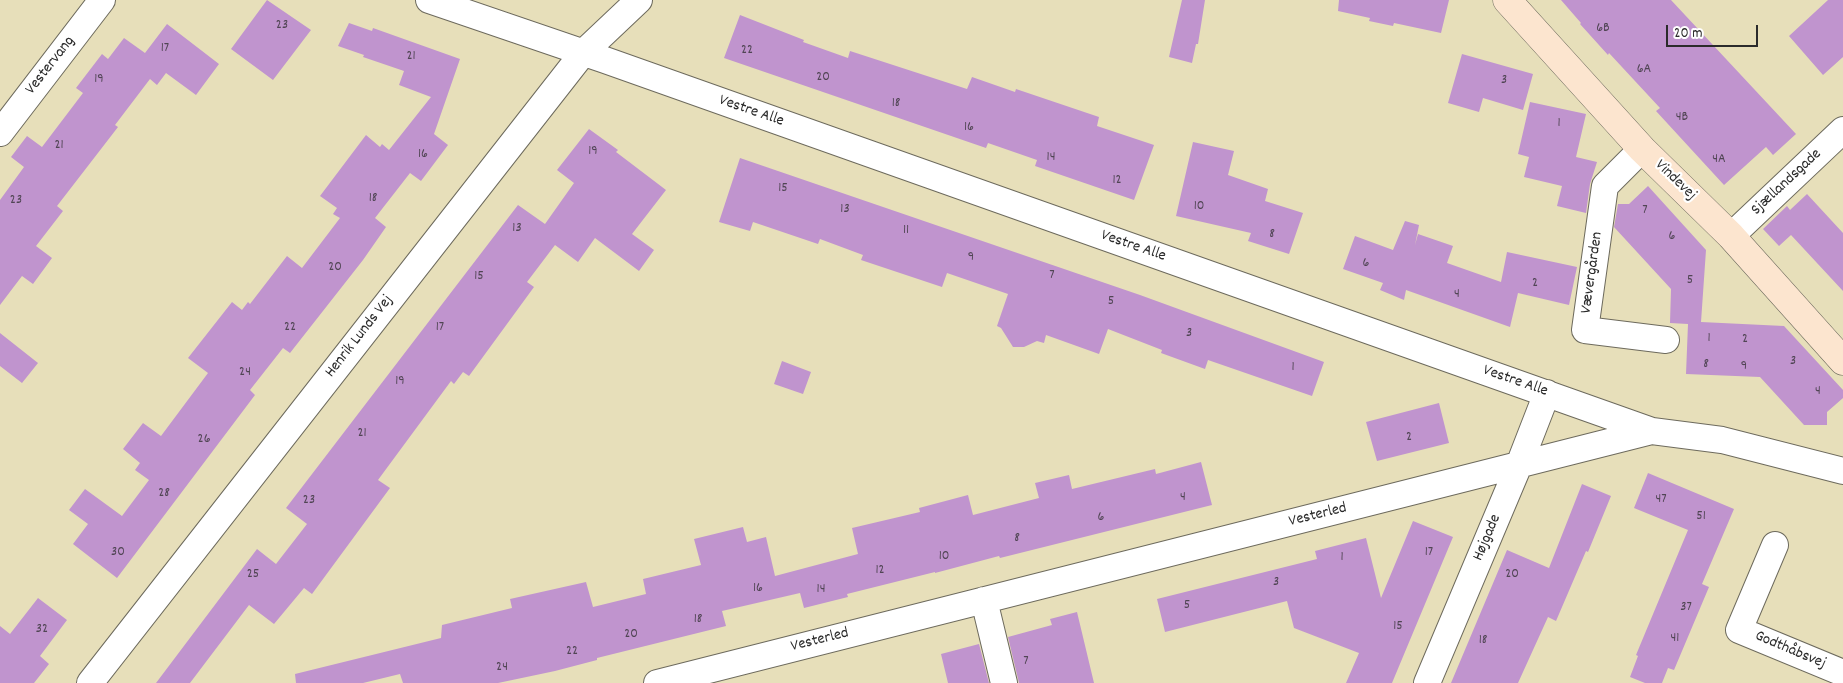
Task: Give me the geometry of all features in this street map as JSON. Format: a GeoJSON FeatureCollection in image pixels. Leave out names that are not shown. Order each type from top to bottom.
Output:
{"type":"FeatureCollection","features":[{"type":"Feature","properties":{"kind":"street","name":"Vestervang"},"geometry":{"type":"LineString","coordinates":[[0,133],[102,0]]}},
{"type":"Feature","properties":{"kind":"street","name":"Vestre Alle"},"geometry":{"type":"LineString","coordinates":[[429,0],[582,52],[1652,431],[1722,440],[1843,471]]}},
{"type":"Feature","properties":{"kind":"street","name":"Henrik Lunds Vej"},"geometry":{"type":"LineString","coordinates":[[90,683],[582,52],[639,0]]}},
{"type":"Feature","properties":{"kind":"street","name":"Vindevej"},"geometry":{"type":"LineString","coordinates":[[1508,0],[1642,149],[1731,236],[1843,361]]}},
{"type":"Feature","properties":{"kind":"street","name":"Sjællandsgade"},"geometry":{"type":"LineString","coordinates":[[1731,236],[1843,130]]}},
{"type":"Feature","properties":{"kind":"street","name":"Vævergården"},"geometry":{"type":"LineString","coordinates":[[1642,149],[1605,186],[1585,330],[1666,340]]}},
{"type":"Feature","properties":{"kind":"street","name":"Højgade"},"geometry":{"type":"LineString","coordinates":[[1428,683],[1547,393]]}},
{"type":"Feature","properties":{"kind":"street","name":"Vesterled"},"geometry":{"type":"LineString","coordinates":[[656,683],[1652,431]]}},
{"type":"Feature","properties":{"kind":"street","name":"Godthåbsvej"},"geometry":{"type":"LineString","coordinates":[[1775,545],[1739,630],[1843,673]]}},
{"type":"Feature","properties":{"kind":"street"},"geometry":{"type":"LineString","coordinates":[[984,600],[1004,683]]}},
{"type":"Feature","properties":{"kind":"building"},"geometry":{"type":"Polygon","coordinates":[[[267,0],[311,30],[273,80],[231,49],[267,0]]]}},
{"type":"Feature","properties":{"kind":"building"},"geometry":{"type":"Polygon","coordinates":[[[1182,0],[1205,0],[1198,44],[1196,44],[1192,63],[1169,57],[1182,0]]]}},
{"type":"Feature","properties":{"kind":"building"},"geometry":{"type":"Polygon","coordinates":[[[1339,0],[1449,0],[1441,33],[1394,23],[1393,26],[1369,21],[1370,18],[1338,11],[1339,0]]]}},
{"type":"Feature","properties":{"kind":"building"},"geometry":{"type":"Polygon","coordinates":[[[1561,0],[1671,0],[1796,134],[1773,155],[1766,147],[1724,185],[1656,111],[1660,108],[1609,53],[1608,55],[1561,0]]]}},
{"type":"Feature","properties":{"kind":"building"},"geometry":{"type":"Polygon","coordinates":[[[1828,0],[1843,0],[1843,57],[1823,75],[1789,36],[1828,0]]]}},
{"type":"Feature","properties":{"kind":"building"},"geometry":{"type":"Polygon","coordinates":[[[740,15],[804,40],[803,42],[848,58],[850,51],[967,89],[972,77],[1015,92],[1016,89],[1099,117],[1097,126],[1154,145],[1134,200],[1035,166],[1037,160],[988,143],[986,148],[724,58],[740,15]]]}},
{"type":"Feature","properties":{"kind":"building"},"geometry":{"type":"Polygon","coordinates":[[[349,23],[372,31],[373,28],[460,59],[434,134],[448,145],[421,181],[410,173],[375,218],[386,227],[363,260],[290,353],[283,348],[250,390],[255,395],[117,578],[73,544],[88,524],[69,510],[85,489],[122,516],[149,480],[135,470],[140,463],[123,449],[143,423],[161,436],[208,373],[188,358],[232,302],[242,310],[248,302],[250,304],[287,256],[302,268],[340,218],[333,214],[337,208],[320,196],[366,135],[380,147],[382,144],[389,150],[431,97],[399,85],[404,71],[338,46],[349,23]]]}},
{"type":"Feature","properties":{"kind":"building"},"geometry":{"type":"Polygon","coordinates":[[[167,24],[219,64],[196,95],[166,73],[157,85],[150,79],[115,125],[118,127],[57,206],[63,211],[36,246],[52,258],[33,284],[22,276],[0,305],[0,200],[24,167],[11,157],[27,136],[42,147],[83,93],[76,88],[102,54],[108,59],[124,38],[145,53],[167,24]]]}},
{"type":"Feature","properties":{"kind":"building"},"geometry":{"type":"Polygon","coordinates":[[[1462,54],[1533,74],[1523,110],[1483,98],[1479,112],[1448,103],[1462,54]]]}},
{"type":"Feature","properties":{"kind":"building"},"geometry":{"type":"Polygon","coordinates":[[[1530,102],[1586,114],[1576,157],[1597,162],[1590,184],[1586,213],[1557,206],[1562,186],[1524,177],[1529,157],[1518,154],[1530,102]]]}},
{"type":"Feature","properties":{"kind":"building"},"geometry":{"type":"Polygon","coordinates":[[[589,129],[618,150],[616,152],[666,190],[632,234],[654,250],[639,271],[595,238],[578,262],[555,245],[527,282],[534,287],[469,376],[463,372],[454,384],[451,381],[378,480],[390,488],[312,594],[304,588],[274,624],[249,605],[190,683],[156,683],[257,549],[276,564],[307,524],[286,508],[518,205],[545,224],[574,183],[557,170],[589,129]]]}},
{"type":"Feature","properties":{"kind":"building"},"geometry":{"type":"Polygon","coordinates":[[[1193,142],[1234,151],[1228,175],[1268,189],[1265,201],[1303,213],[1289,254],[1248,241],[1251,233],[1176,216],[1193,142]]]}},
{"type":"Feature","properties":{"kind":"building"},"geometry":{"type":"Polygon","coordinates":[[[740,158],[1140,295],[1324,362],[1312,396],[1208,360],[1205,369],[1161,353],[1162,350],[1108,329],[1099,354],[1046,335],[1044,343],[1037,341],[1024,347],[1013,347],[1001,328],[997,326],[1008,294],[947,273],[942,287],[861,260],[863,255],[820,239],[818,244],[753,222],[750,231],[719,222],[740,158]]]}},
{"type":"Feature","properties":{"kind":"building"},"geometry":{"type":"Polygon","coordinates":[[[1648,186],[1706,250],[1701,322],[1784,326],[1843,390],[1843,398],[1827,412],[1827,425],[1804,425],[1760,377],[1686,374],[1688,324],[1670,323],[1671,289],[1614,227],[1618,204],[1629,204],[1648,186]]]}},
{"type":"Feature","properties":{"kind":"building"},"geometry":{"type":"Polygon","coordinates":[[[1807,194],[1843,233],[1843,291],[1791,235],[1779,246],[1763,229],[1787,206],[1790,210],[1807,194]]]}},
{"type":"Feature","properties":{"kind":"building"},"geometry":{"type":"Polygon","coordinates":[[[1405,221],[1419,225],[1415,245],[1418,234],[1453,246],[1447,263],[1501,282],[1507,252],[1577,267],[1569,305],[1518,293],[1510,327],[1406,290],[1404,300],[1380,290],[1383,283],[1343,269],[1355,236],[1393,250],[1405,221]]]}},
{"type":"Feature","properties":{"kind":"building"},"geometry":{"type":"Polygon","coordinates":[[[0,333],[38,363],[22,383],[0,366],[0,333]]]}},
{"type":"Feature","properties":{"kind":"building"},"geometry":{"type":"Polygon","coordinates":[[[782,361],[811,372],[803,394],[774,384],[782,361]]]}},
{"type":"Feature","properties":{"kind":"building"},"geometry":{"type":"Polygon","coordinates":[[[1439,403],[1449,443],[1377,461],[1366,422],[1439,403]]]}},
{"type":"Feature","properties":{"kind":"building"},"geometry":{"type":"Polygon","coordinates":[[[1201,462],[1212,505],[847,594],[848,597],[804,608],[800,593],[722,611],[726,626],[597,658],[597,660],[555,671],[498,683],[403,683],[400,674],[363,683],[296,683],[295,674],[441,638],[442,625],[512,608],[510,599],[586,582],[593,607],[646,594],[643,579],[701,565],[694,539],[743,527],[747,542],[766,537],[775,576],[858,554],[852,528],[920,512],[919,508],[968,495],[973,515],[1039,498],[1035,483],[1069,475],[1072,489],[1155,469],[1156,474],[1201,462]]]}},
{"type":"Feature","properties":{"kind":"building"},"geometry":{"type":"Polygon","coordinates":[[[1648,473],[1734,509],[1702,584],[1709,587],[1674,670],[1668,668],[1662,683],[1645,683],[1630,677],[1638,656],[1636,655],[1688,530],[1634,508],[1648,473]]]}},
{"type":"Feature","properties":{"kind":"building"},"geometry":{"type":"Polygon","coordinates":[[[1582,484],[1611,496],[1588,552],[1586,551],[1556,621],[1548,617],[1518,683],[1451,683],[1507,550],[1549,568],[1582,484]]]}},
{"type":"Feature","properties":{"kind":"building"},"geometry":{"type":"Polygon","coordinates":[[[1413,521],[1453,537],[1392,683],[1346,683],[1359,653],[1294,628],[1287,601],[1165,632],[1157,599],[1317,559],[1315,551],[1366,538],[1381,598],[1413,521]]]}},
{"type":"Feature","properties":{"kind":"building"},"geometry":{"type":"Polygon","coordinates":[[[38,598],[67,620],[40,656],[49,664],[34,683],[0,683],[0,626],[10,634],[38,598]]]}},
{"type":"Feature","properties":{"kind":"building"},"geometry":{"type":"Polygon","coordinates":[[[1077,612],[1094,683],[1019,683],[1008,637],[1052,625],[1050,619],[1077,612]]]}},
{"type":"Feature","properties":{"kind":"building"},"geometry":{"type":"Polygon","coordinates":[[[979,644],[989,683],[948,683],[941,654],[979,644]]]}}]}
